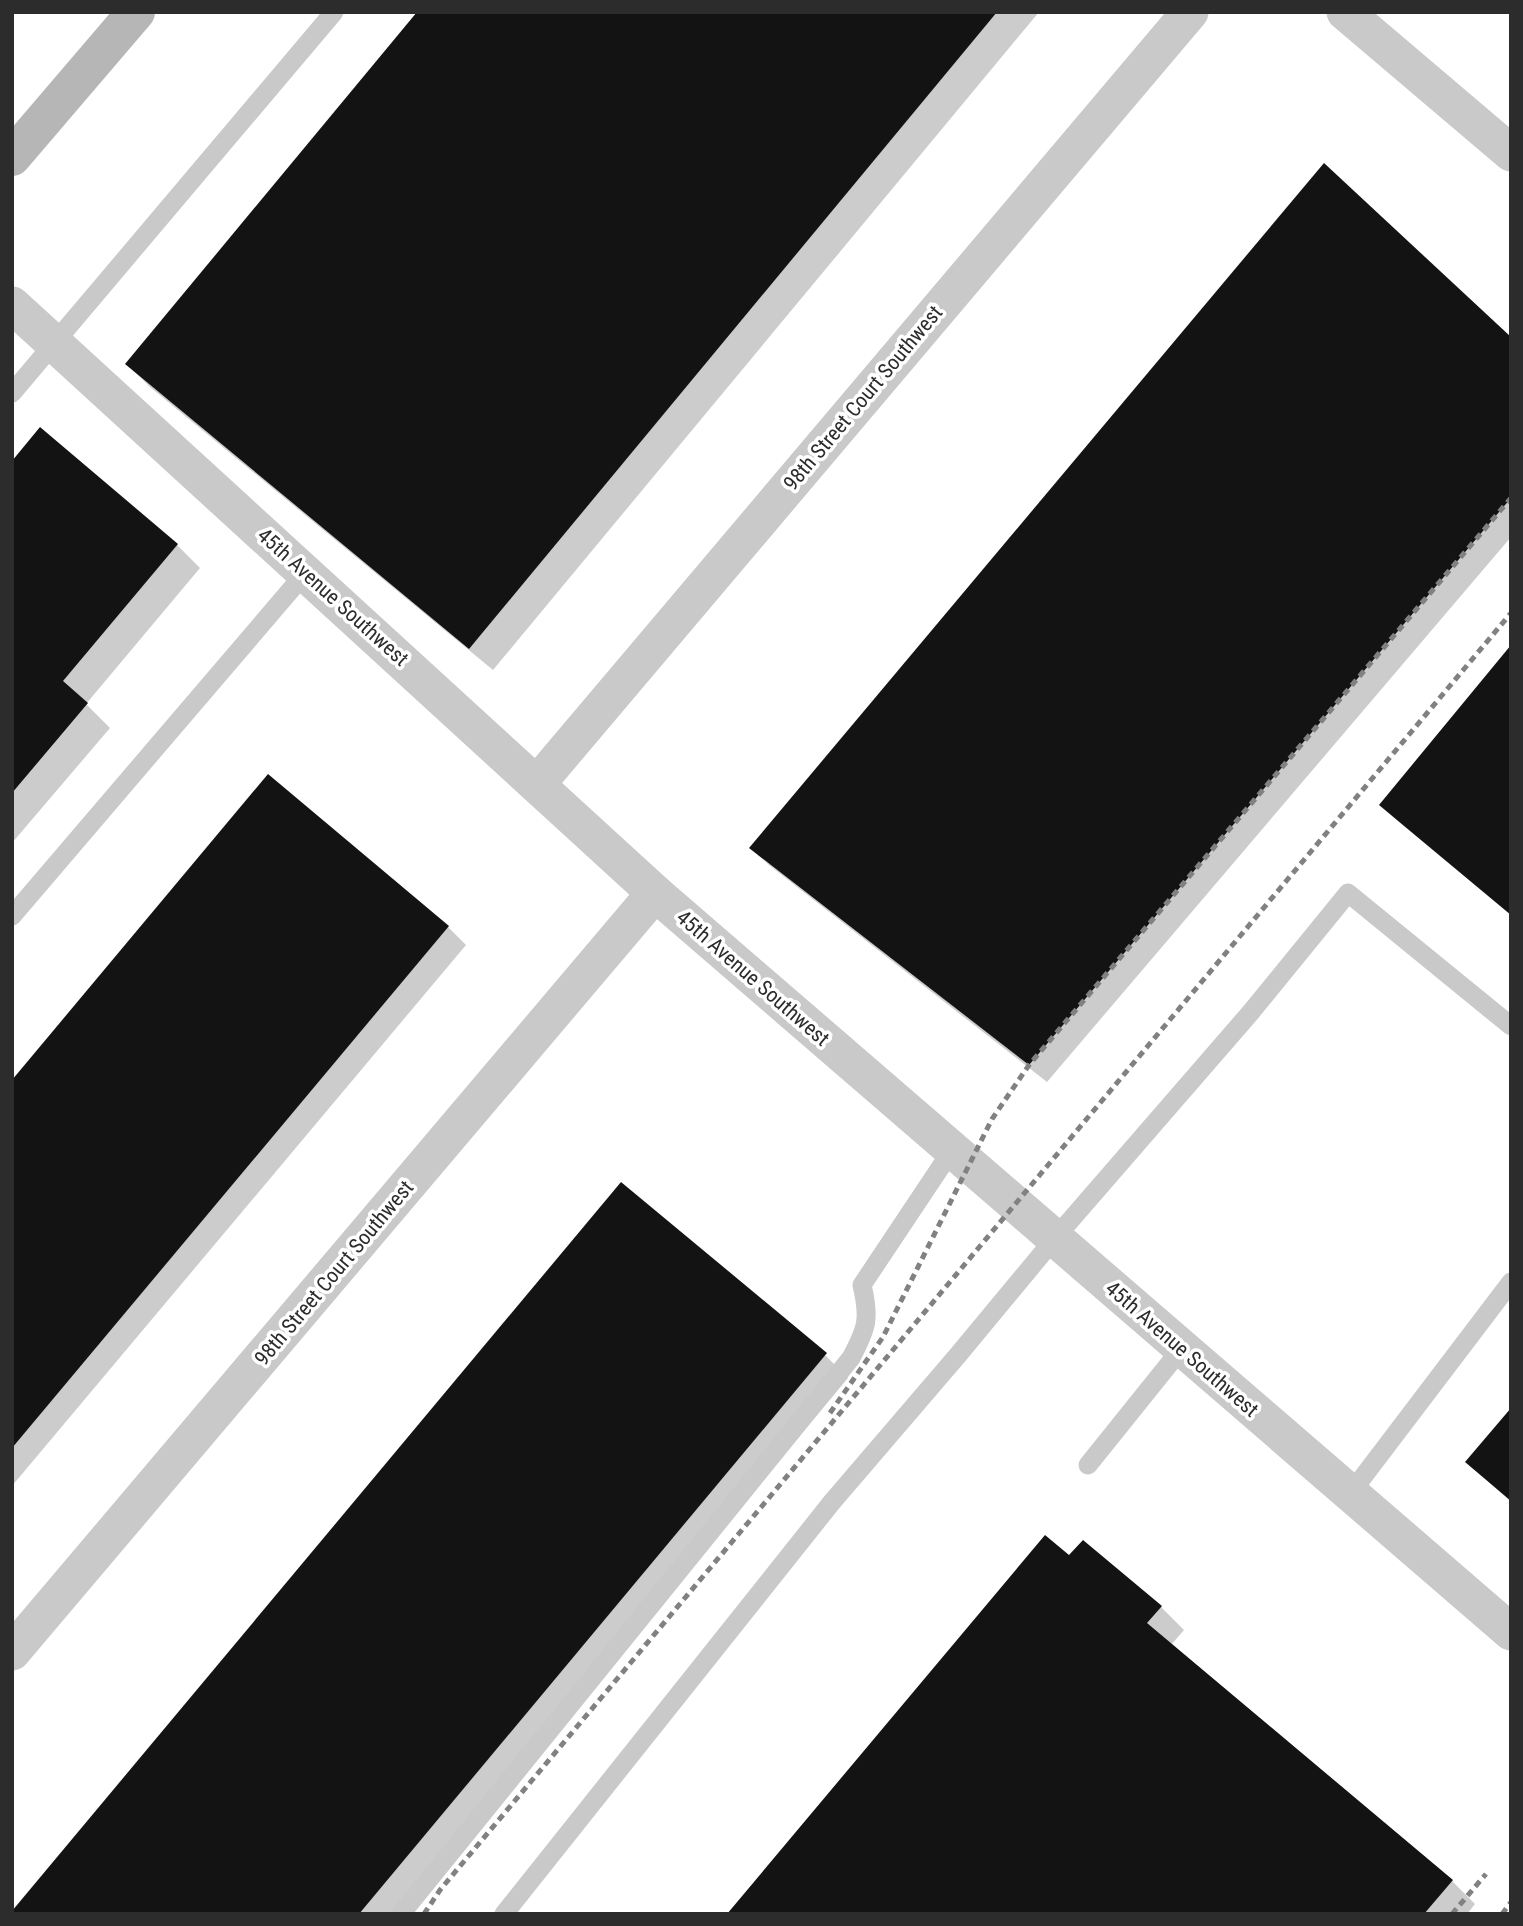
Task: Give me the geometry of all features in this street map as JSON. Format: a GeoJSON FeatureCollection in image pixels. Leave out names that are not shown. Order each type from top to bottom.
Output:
{"type":"FeatureCollection","features":[{"type":"Feature","properties":{"kind":"main road"},"geometry":{"type":"LineString","coordinates":[[12,157],[136,12]]}},
{"type":"Feature","properties":{"kind":"street","name":"98th Street Court Southwest"},"geometry":{"type":"LineString","coordinates":[[537,784],[1190,12]]}},
{"type":"Feature","properties":{"kind":"street"},"geometry":{"type":"LineString","coordinates":[[1345,12],[1511,153]]}},
{"type":"Feature","properties":{"kind":"street","name":"45th Avenue Southwest"},"geometry":{"type":"LineString","coordinates":[[12,305],[655,893],[1511,1632]]}},
{"type":"Feature","properties":{"kind":"street","name":"98th Street Court Southwest"},"geometry":{"type":"LineString","coordinates":[[12,1652],[655,893]]}},
{"type":"Feature","properties":{"kind":"lane"},"geometry":{"type":"LineString","coordinates":[[12,393],[334,12]]}},
{"type":"Feature","properties":{"kind":"lane"},"geometry":{"type":"LineString","coordinates":[[12,916],[306,572]]}},
{"type":"Feature","properties":{"kind":"lane"},"geometry":{"type":"LineString","coordinates":[[503,1914],[832,1502],[1251,1012],[1348,893],[1511,1026]]}},
{"type":"Feature","properties":{"kind":"lane"},"geometry":{"type":"LineString","coordinates":[[401,1914],[851,1358],[865,1331],[867,1307],[862,1285],[952,1150]]}},
{"type":"Feature","properties":{"kind":"lane"},"geometry":{"type":"LineString","coordinates":[[1350,1494],[1511,1282]]}},
{"type":"Feature","properties":{"kind":"lane"},"geometry":{"type":"LineString","coordinates":[[1088,1465],[1182,1348]]}},
{"type":"Feature","properties":{"kind":"building"},"geometry":{"type":"Polygon","coordinates":[[[417,12],[997,12],[469,649],[125,364],[417,12]]]}},
{"type":"Feature","properties":{"kind":"building"},"geometry":{"type":"Polygon","coordinates":[[[1324,163],[1511,337],[1511,498],[1029,1065],[749,848],[1324,163]]]}},
{"type":"Feature","properties":{"kind":"building"},"geometry":{"type":"Polygon","coordinates":[[[40,427],[178,544],[63,681],[88,703],[12,793],[12,461],[40,427]]]}},
{"type":"Feature","properties":{"kind":"building"},"geometry":{"type":"Polygon","coordinates":[[[1511,645],[1511,915],[1379,805],[1511,645]]]}},
{"type":"Feature","properties":{"kind":"building"},"geometry":{"type":"Polygon","coordinates":[[[268,774],[449,926],[12,1448],[12,1080],[268,774]]]}},
{"type":"Feature","properties":{"kind":"building"},"geometry":{"type":"Polygon","coordinates":[[[621,1182],[827,1353],[359,1914],[12,1914],[12,1911],[621,1182]]]}},
{"type":"Feature","properties":{"kind":"building"},"geometry":{"type":"Polygon","coordinates":[[[1511,1408],[1511,1501],[1465,1462],[1511,1408]]]}},
{"type":"Feature","properties":{"kind":"building"},"geometry":{"type":"Polygon","coordinates":[[[1045,1535],[1069,1555],[1083,1540],[1162,1606],[1147,1623],[1453,1880],[1424,1914],[727,1914],[1045,1535]]]}},
{"type":"Feature","properties":{"kind":"railway"},"geometry":{"type":"LineString","coordinates":[[830,1413],[883,1337],[992,1119],[1029,1065],[1511,498]]}},
{"type":"Feature","properties":{"kind":"railway"},"geometry":{"type":"LineString","coordinates":[[424,1914],[440,1890],[1511,613]]}},
{"type":"Feature","properties":{"kind":"railway"},"geometry":{"type":"LineString","coordinates":[[1452,1914],[1486,1874]]}},
{"type":"Feature","properties":{"kind":"railway"},"geometry":{"type":"LineString","coordinates":[[1502,1914],[1511,1902]]}}]}
